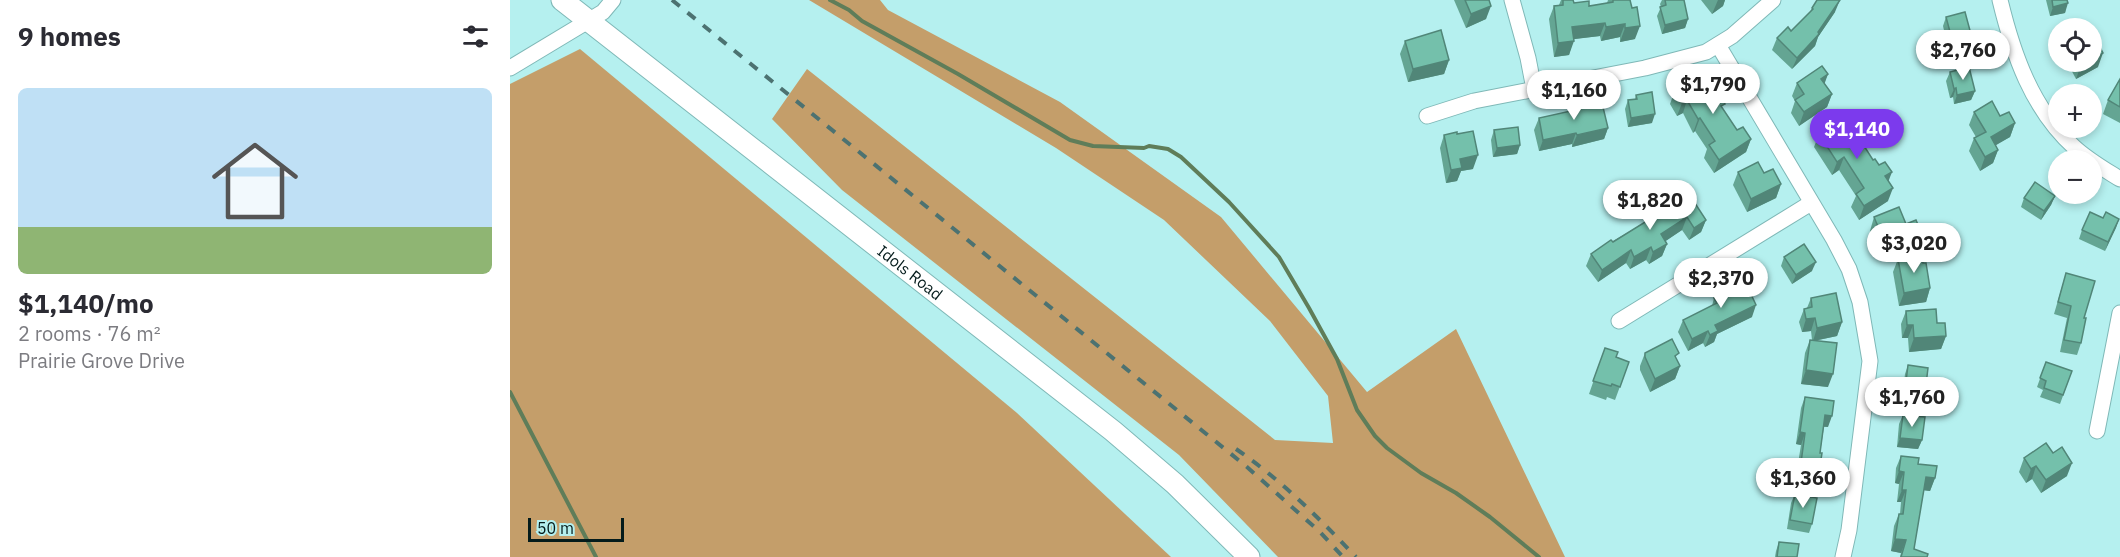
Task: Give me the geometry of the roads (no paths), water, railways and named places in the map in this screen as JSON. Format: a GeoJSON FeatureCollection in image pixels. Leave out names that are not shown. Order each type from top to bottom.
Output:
{"type":"FeatureCollection","features":[{"type":"Feature","properties":{"kind":"main road","name":"Idols Road"},"geometry":{"type":"LineString","coordinates":[[562,0],[1113,431],[1175,484],[1250,557]]}},
{"type":"Feature","properties":{"kind":"street"},"geometry":{"type":"LineString","coordinates":[[510,68],[603,12],[613,0]]}},
{"type":"Feature","properties":{"kind":"street"},"geometry":{"type":"LineString","coordinates":[[1512,0],[1534,89]]}},
{"type":"Feature","properties":{"kind":"street"},"geometry":{"type":"LineString","coordinates":[[1426,117],[1474,101],[1677,61],[1706,52],[1732,36],[1773,0]]}},
{"type":"Feature","properties":{"kind":"street"},"geometry":{"type":"LineString","coordinates":[[2000,0],[2017,58],[2036,100],[2073,146],[2120,179]]}},
{"type":"Feature","properties":{"kind":"street"},"geometry":{"type":"LineString","coordinates":[[1718,45],[1834,240],[1849,269],[1860,302],[1870,361],[1849,530],[1843,557]]}},
{"type":"Feature","properties":{"kind":"street"},"geometry":{"type":"LineString","coordinates":[[1619,321],[1811,202]]}},
{"type":"Feature","properties":{"kind":"street"},"geometry":{"type":"LineString","coordinates":[[2097,431],[2120,313]]}},
{"type":"Feature","properties":{"kind":"waterway"},"geometry":{"type":"LineString","coordinates":[[830,0],[849,10],[862,21],[1070,140],[1093,146],[1144,148],[1149,146],[1168,149],[1181,157],[1229,202],[1279,257],[1337,359],[1357,410],[1375,436],[1387,448],[1421,473],[1456,493],[1490,517],[1539,557]]}},
{"type":"Feature","properties":{"kind":"waterway"},"geometry":{"type":"LineString","coordinates":[[510,392],[596,557]]}},
{"type":"Feature","properties":{"kind":"railway"},"geometry":{"type":"LineString","coordinates":[[672,0],[1247,467],[1320,532],[1343,557]]}},
{"type":"Feature","properties":{"kind":"railway"},"geometry":{"type":"LineString","coordinates":[[1236,449],[1299,500],[1356,557]]}}]}
